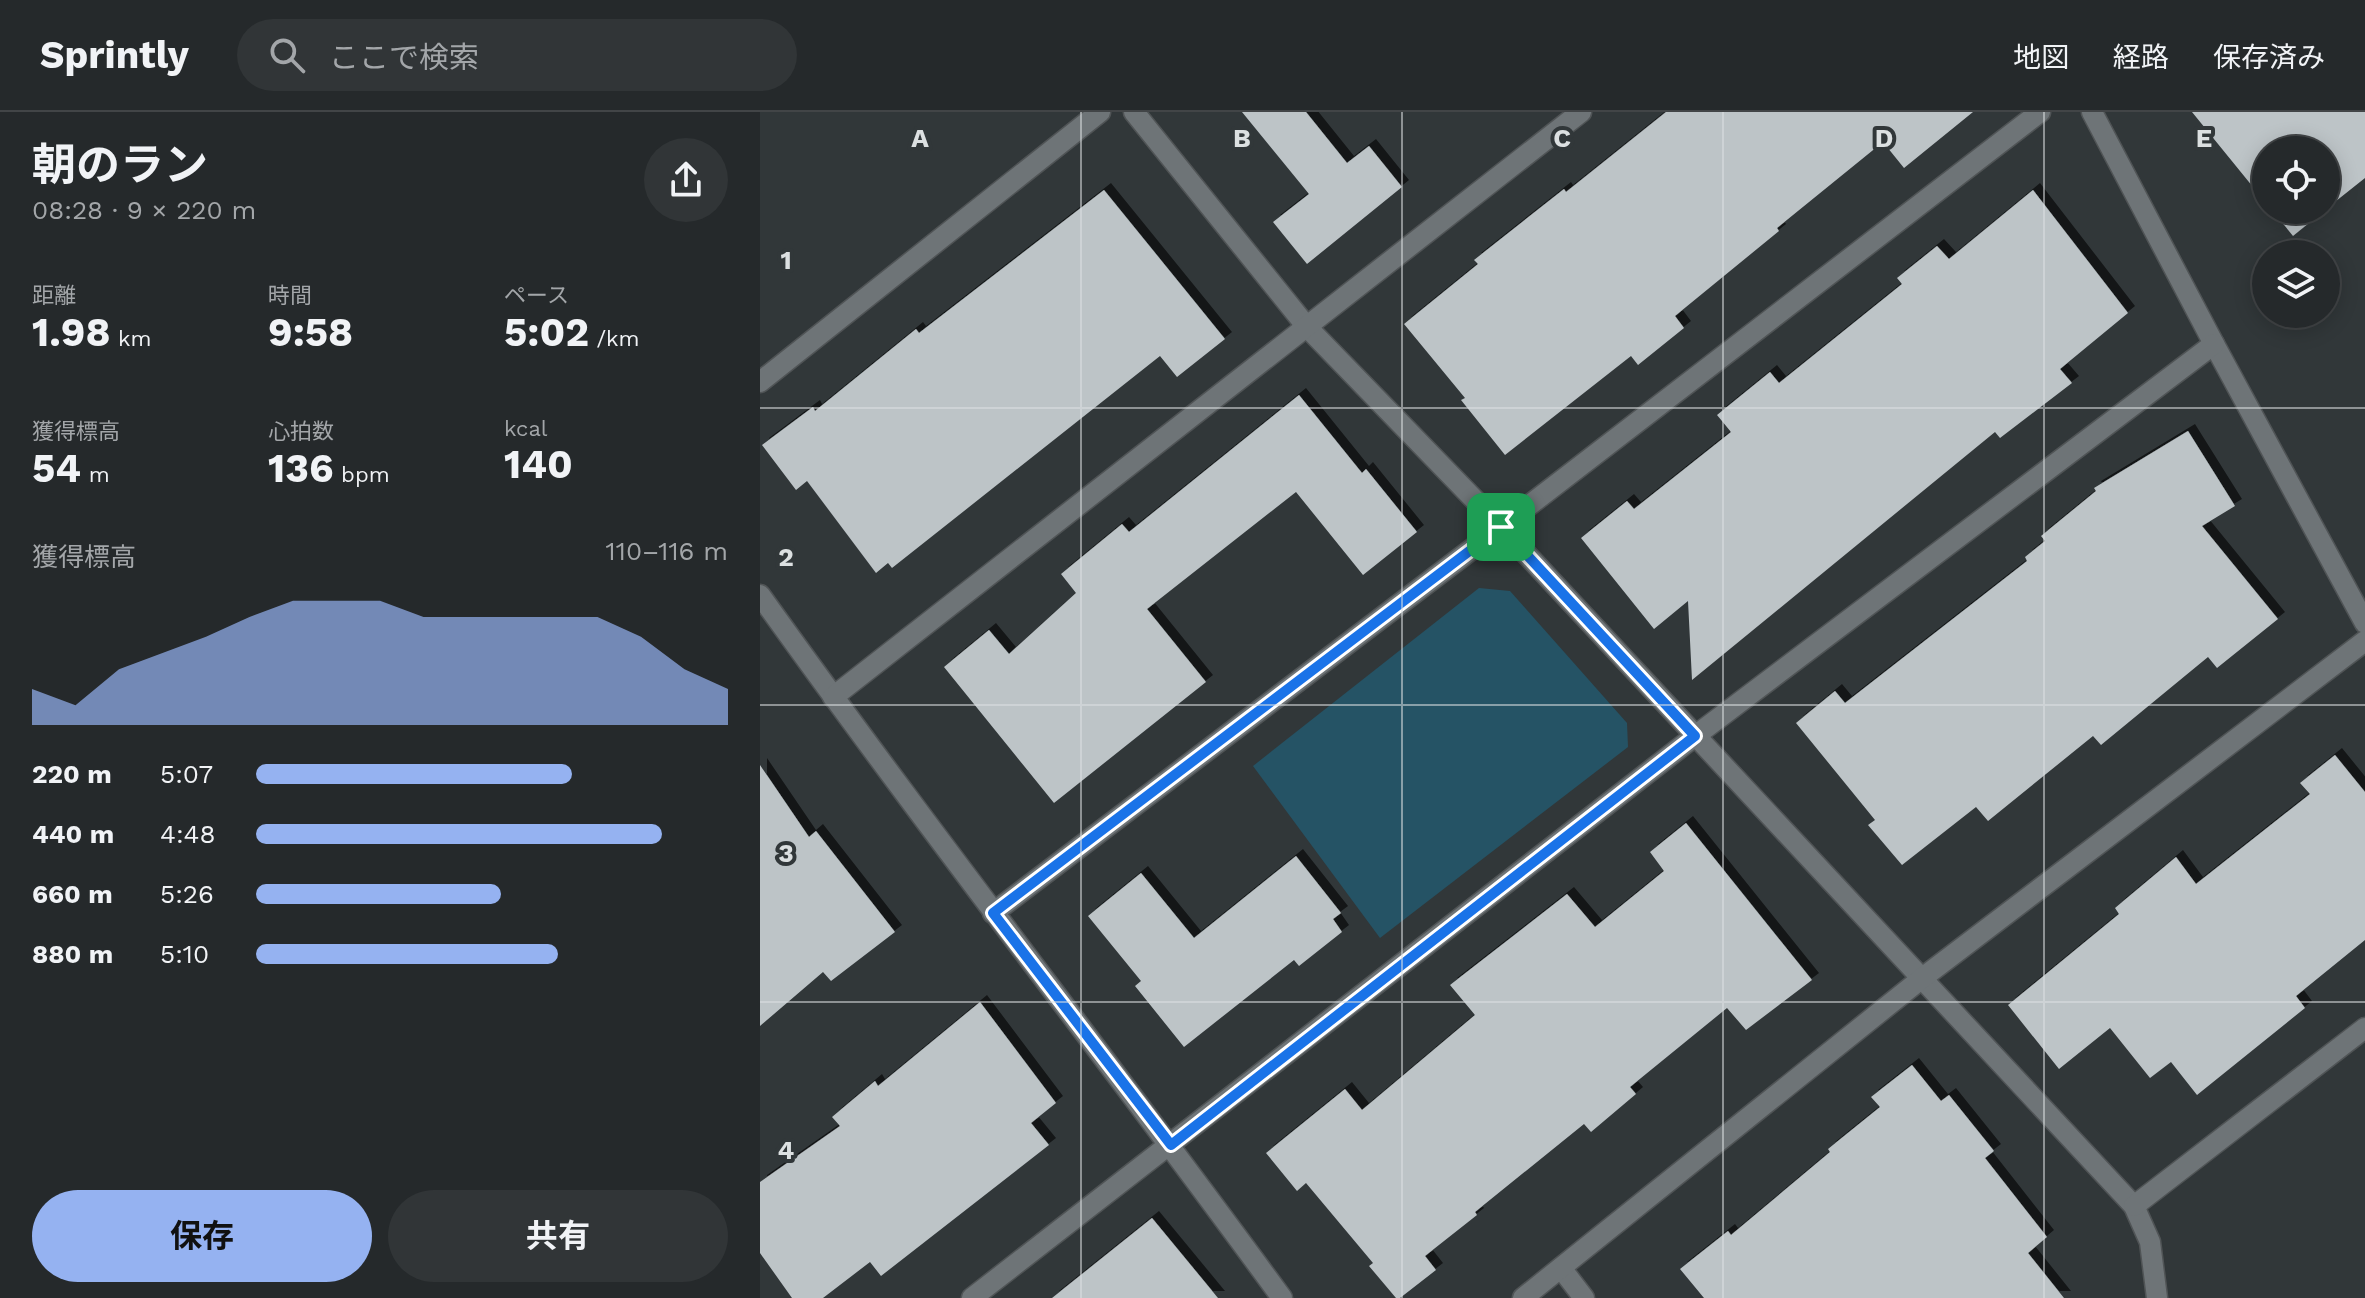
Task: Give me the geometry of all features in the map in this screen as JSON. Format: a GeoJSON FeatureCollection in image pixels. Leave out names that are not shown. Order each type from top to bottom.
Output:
{"type":"FeatureCollection","features":[{"type":"Feature","properties":{"kind":"street"},"geometry":{"type":"LineString","coordinates":[[760,382],[1100,112]]}},
{"type":"Feature","properties":{"kind":"street"},"geometry":{"type":"LineString","coordinates":[[1134,112],[1307,327],[1501,527],[2134,1206],[2150,1242],[2157,1298]]}},
{"type":"Feature","properties":{"kind":"street"},"geometry":{"type":"LineString","coordinates":[[833,697],[1581,112]]}},
{"type":"Feature","properties":{"kind":"street"},"geometry":{"type":"LineString","coordinates":[[993,913],[2040,112]]}},
{"type":"Feature","properties":{"kind":"street"},"geometry":{"type":"LineString","coordinates":[[2092,112],[2365,623]]}},
{"type":"Feature","properties":{"kind":"street"},"geometry":{"type":"LineString","coordinates":[[972,1298],[1695,736],[2214,344]]}},
{"type":"Feature","properties":{"kind":"street"},"geometry":{"type":"LineString","coordinates":[[760,595],[993,913],[1171,1145],[1282,1298]]}},
{"type":"Feature","properties":{"kind":"street"},"geometry":{"type":"LineString","coordinates":[[1523,1298],[1921,979],[2365,641]]}},
{"type":"Feature","properties":{"kind":"street"},"geometry":{"type":"LineString","coordinates":[[2134,1206],[2365,1028]]}},
{"type":"Feature","properties":{"kind":"street"},"geometry":{"type":"LineString","coordinates":[[1561,1268],[1584,1298]]}},
{"type":"Feature","properties":{"kind":"shaded area"},"geometry":{"type":"Polygon","coordinates":[[[1479,588],[1510,591],[1627,723],[1628,747],[1380,938],[1253,766],[1479,588]]]}},
{"type":"Feature","properties":{"kind":"building"},"geometry":{"type":"Polygon","coordinates":[[[1242,112],[1306,112],[1347,163],[1369,146],[1402,187],[1307,264],[1273,222],[1309,194],[1242,112]]]}},
{"type":"Feature","properties":{"kind":"building"},"geometry":{"type":"Polygon","coordinates":[[[1666,112],[1973,112],[1904,168],[1883,142],[1675,316],[1684,328],[1638,365],[1631,356],[1505,455],[1461,400],[1465,398],[1404,324],[1478,264],[1474,260],[1666,112]]]}},
{"type":"Feature","properties":{"kind":"building"},"geometry":{"type":"Polygon","coordinates":[[[2192,112],[2365,112],[2365,178],[2340,198],[2340,136],[2252,136],[2252,186],[2192,112]]]}},
{"type":"Feature","properties":{"kind":"building"},"geometry":{"type":"Polygon","coordinates":[[[1104,190],[1225,339],[1177,377],[1160,356],[892,568],[888,563],[876,573],[807,481],[796,490],[762,445],[813,407],[815,411],[916,329],[919,333],[1104,190]]]}},
{"type":"Feature","properties":{"kind":"building"},"geometry":{"type":"Polygon","coordinates":[[[2033,190],[2128,313],[2060,369],[2072,383],[2000,438],[1995,432],[1692,680],[1688,601],[1654,629],[1581,538],[1627,501],[1634,509],[1731,432],[1717,415],[1770,372],[1779,383],[1902,284],[1897,278],[1937,246],[1949,259],[2033,190]]]}},
{"type":"Feature","properties":{"kind":"building"},"geometry":{"type":"Polygon","coordinates":[[[2283,224],[2308,224],[2293,236],[2283,224]]]}},
{"type":"Feature","properties":{"kind":"building"},"geometry":{"type":"Polygon","coordinates":[[[1299,395],[1362,473],[1366,469],[1417,532],[1363,575],[1296,492],[1147,609],[1206,682],[1054,803],[944,667],[989,630],[1009,654],[1076,593],[1061,574],[1122,524],[1129,532],[1299,395]]]}},
{"type":"Feature","properties":{"kind":"building"},"geometry":{"type":"Polygon","coordinates":[[[2188,431],[2235,506],[2202,526],[2278,619],[2217,668],[2208,657],[2101,745],[2093,736],[1988,821],[1976,807],[1902,865],[1868,825],[1875,820],[1796,723],[1835,691],[1845,703],[2027,561],[2025,557],[2045,541],[2041,536],[2096,491],[2094,488],[2188,431]]]}},
{"type":"Feature","properties":{"kind":"building"},"geometry":{"type":"Polygon","coordinates":[[[2335,755],[2365,792],[2365,940],[2296,996],[2305,1008],[2197,1095],[2171,1062],[2150,1078],[2110,1028],[2059,1069],[2008,1005],[2119,914],[2115,908],[2176,857],[2196,884],[2310,794],[2300,783],[2335,755]]]}},
{"type":"Feature","properties":{"kind":"building"},"geometry":{"type":"Polygon","coordinates":[[[760,765],[809,837],[816,831],[895,932],[831,981],[823,972],[760,1026],[760,765]]]}},
{"type":"Feature","properties":{"kind":"building"},"geometry":{"type":"Polygon","coordinates":[[[1686,823],[1812,980],[1746,1030],[1727,1008],[1630,1087],[1636,1094],[1591,1132],[1584,1124],[1475,1212],[1477,1215],[1425,1256],[1436,1270],[1396,1298],[1369,1266],[1373,1263],[1306,1183],[1297,1191],[1266,1153],[1345,1089],[1362,1110],[1475,1015],[1450,985],[1567,894],[1595,927],[1664,871],[1650,852],[1686,823]]]}},
{"type":"Feature","properties":{"kind":"building"},"geometry":{"type":"Polygon","coordinates":[[[1296,856],[1341,913],[1333,919],[1342,932],[1299,966],[1294,960],[1184,1047],[1135,986],[1141,981],[1088,916],[1141,873],[1194,938],[1296,856]]]}},
{"type":"Feature","properties":{"kind":"building"},"geometry":{"type":"Polygon","coordinates":[[[980,1002],[1056,1103],[1031,1123],[1049,1145],[881,1276],[870,1262],[823,1298],[792,1298],[760,1253],[760,1182],[840,1126],[832,1117],[875,1081],[878,1086],[980,1002]]]}},
{"type":"Feature","properties":{"kind":"building"},"geometry":{"type":"Polygon","coordinates":[[[1912,1065],[1941,1101],[1949,1095],[1994,1151],[1985,1158],[2047,1237],[2028,1253],[2064,1298],[1704,1298],[1680,1269],[1728,1231],[1731,1235],[1830,1152],[1828,1149],[1880,1107],[1871,1097],[1912,1065]]]}},
{"type":"Feature","properties":{"kind":"building"},"geometry":{"type":"Polygon","coordinates":[[[1152,1218],[1218,1298],[1052,1298],[1152,1218]]]}},
{"type":"Feature","properties":{"kind":"route"},"geometry":{"type":"LineString","coordinates":[[1501,527],[1695,736],[1171,1145],[993,913],[1501,527]]}}]}
